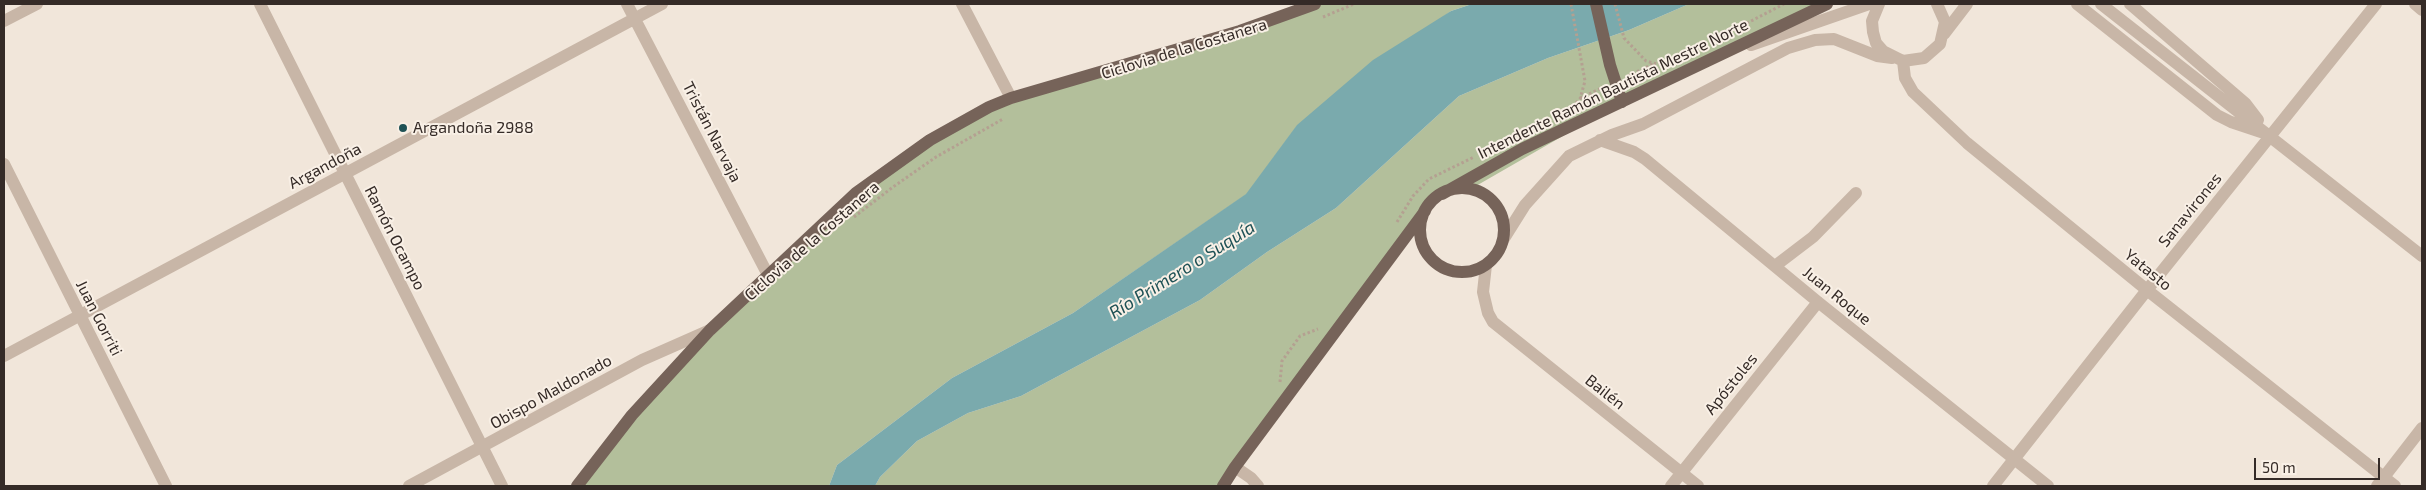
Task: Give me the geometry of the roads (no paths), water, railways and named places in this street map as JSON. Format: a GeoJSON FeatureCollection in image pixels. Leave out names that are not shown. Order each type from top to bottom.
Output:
{"type":"FeatureCollection","features":[{"type":"Feature","properties":{"kind":"main road"},"geometry":{"type":"LineString","coordinates":[[1596,4],[1610,65],[1622,102]]}},
{"type":"Feature","properties":{"kind":"main road","name":"Intendente Ramón Bautista Mestre Norte"},"geometry":{"type":"LineString","coordinates":[[1442,194],[1522,149],[1827,4]]}},
{"type":"Feature","properties":{"kind":"main road"},"geometry":{"type":"LineString","coordinates":[[577,486],[632,415],[710,330],[856,193],[897,162],[965,120],[1011,98],[1240,31],[1308,5]]}},
{"type":"Feature","properties":{"kind":"main road"},"geometry":{"type":"LineString","coordinates":[[1223,486],[1235,467],[1432,201],[1454,189],[1468,188],[1481,192],[1493,201],[1501,212],[1504,226],[1500,250],[1486,265],[1474,271],[1460,272],[1446,269],[1434,262],[1426,251],[1421,238],[1421,224],[1425,211]]}},
{"type":"Feature","properties":{"kind":"street"},"geometry":{"type":"LineString","coordinates":[[4,21],[37,4]]}},
{"type":"Feature","properties":{"kind":"street","name":"Ramón Ocampo"},"geometry":{"type":"LineString","coordinates":[[260,4],[502,486]]}},
{"type":"Feature","properties":{"kind":"street","name":"Tristán Narvaja"},"geometry":{"type":"LineString","coordinates":[[627,4],[768,275]]}},
{"type":"Feature","properties":{"kind":"street","name":"Argandoña"},"geometry":{"type":"LineString","coordinates":[[4,356],[662,4]]}},
{"type":"Feature","properties":{"kind":"street"},"geometry":{"type":"LineString","coordinates":[[962,4],[1011,98]]}},
{"type":"Feature","properties":{"kind":"street"},"geometry":{"type":"LineString","coordinates":[[1707,61],[1869,4]]}},
{"type":"Feature","properties":{"kind":"street"},"geometry":{"type":"LineString","coordinates":[[1879,4],[1872,21],[1876,43],[1883,52],[1898,60]]}},
{"type":"Feature","properties":{"kind":"street"},"geometry":{"type":"LineString","coordinates":[[1938,4],[1945,22],[1944,34]]}},
{"type":"Feature","properties":{"kind":"street"},"geometry":{"type":"LineString","coordinates":[[1503,240],[1524,205],[1559,165],[1569,156],[1600,140],[1643,124],[1800,43],[1834,39],[1878,56],[1898,60],[1924,58],[1933,52],[1967,4]]}},
{"type":"Feature","properties":{"kind":"street"},"geometry":{"type":"LineString","coordinates":[[2077,4],[2217,115],[2231,122],[2271,135]]}},
{"type":"Feature","properties":{"kind":"street"},"geometry":{"type":"LineString","coordinates":[[2101,4],[2195,79],[2271,135],[2422,256]]}},
{"type":"Feature","properties":{"kind":"street"},"geometry":{"type":"LineString","coordinates":[[2130,4],[2244,103],[2271,135]]}},
{"type":"Feature","properties":{"kind":"street","name":"Sanavirones"},"geometry":{"type":"LineString","coordinates":[[1993,486],[2376,4]]}},
{"type":"Feature","properties":{"kind":"street"},"geometry":{"type":"LineString","coordinates":[[2415,4],[2422,10]]}},
{"type":"Feature","properties":{"kind":"street","name":"Yatasto"},"geometry":{"type":"LineString","coordinates":[[1898,60],[1913,92],[1967,143],[2380,482],[2395,486]]}},
{"type":"Feature","properties":{"kind":"street","name":"Juan Roque"},"geometry":{"type":"LineString","coordinates":[[1600,140],[1634,152],[1645,159],[1818,302],[2048,486]]}},
{"type":"Feature","properties":{"kind":"street","name":"Juan Gorriti"},"geometry":{"type":"LineString","coordinates":[[4,164],[166,486]]}},
{"type":"Feature","properties":{"kind":"street"},"geometry":{"type":"LineString","coordinates":[[1775,266],[1819,232],[1856,193]]}},
{"type":"Feature","properties":{"kind":"street","name":"Bailén"},"geometry":{"type":"LineString","coordinates":[[1486,265],[1483,292],[1488,313],[1493,322],[1698,486]]}},
{"type":"Feature","properties":{"kind":"street","name":"Apóstoles"},"geometry":{"type":"LineString","coordinates":[[1671,486],[1818,302]]}},
{"type":"Feature","properties":{"kind":"street","name":"Obispo Maldonado"},"geometry":{"type":"LineString","coordinates":[[409,486],[642,360],[710,330]]}},
{"type":"Feature","properties":{"kind":"street"},"geometry":{"type":"LineString","coordinates":[[2380,482],[2422,428]]}},
{"type":"Feature","properties":{"kind":"street"},"geometry":{"type":"LineString","coordinates":[[1235,467],[1251,478],[1258,486]]}},
{"type":"Feature","properties":{"kind":"water","name":"Río Primero o Suquía"},"geometry":{"type":"Polygon","coordinates":[[[1472,4],[1689,4],[1629,30],[1548,58],[1459,96],[1336,208],[1267,252],[1200,300],[1021,396],[968,413],[917,441],[880,477],[875,486],[829,486],[837,465],[952,378],[1073,313],[1246,194],[1297,125],[1373,60],[1451,11],[1472,4]]]}},
{"type":"Feature","properties":{"kind":"place","name":"Argandoña 2988"},"geometry":{"type":"Point","coordinates":[403,128]}}]}
